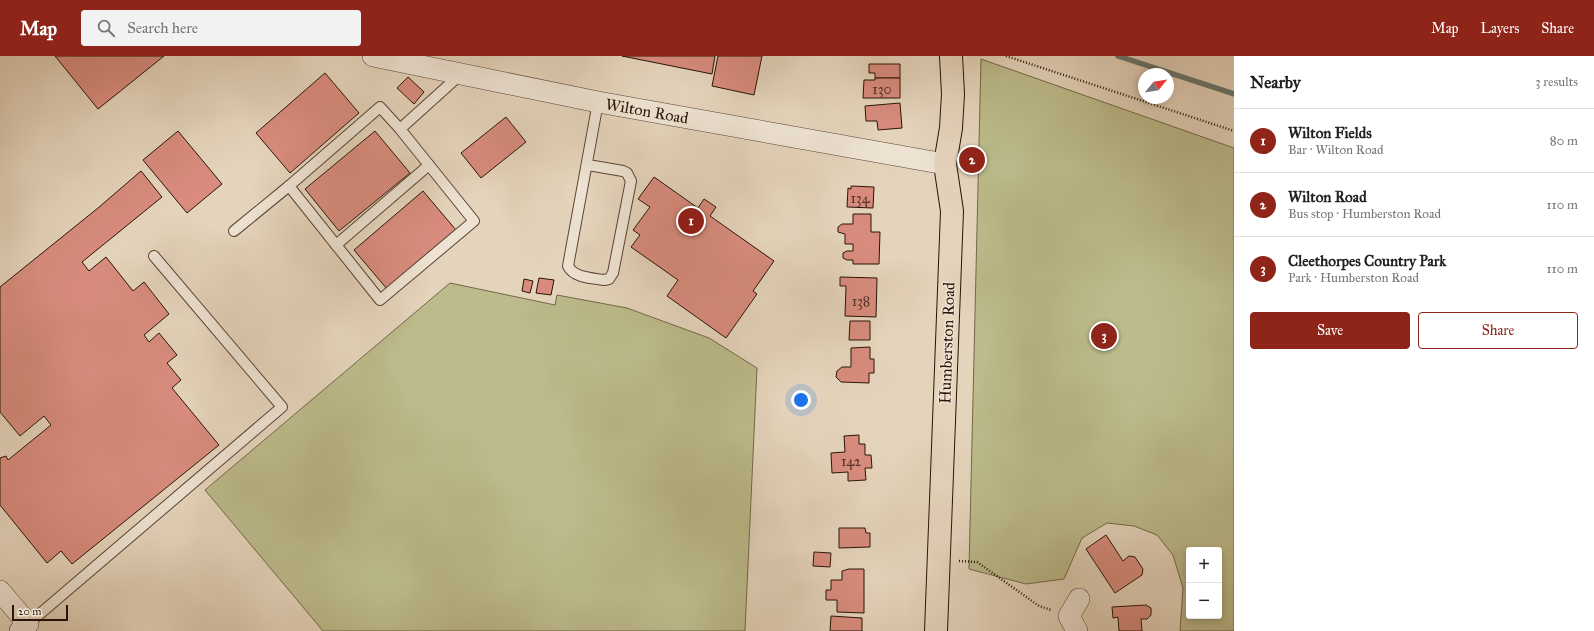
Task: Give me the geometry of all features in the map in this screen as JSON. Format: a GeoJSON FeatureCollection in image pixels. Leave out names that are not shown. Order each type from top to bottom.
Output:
{"type":"FeatureCollection","features":[{"type":"Feature","properties":{"kind":"main road","name":"Humberston Road"},"geometry":{"type":"LineString","coordinates":[[936,631],[952,211],[945,164],[952,114],[953,94],[951,56]]}},
{"type":"Feature","properties":{"kind":"street","name":"Wilton Road"},"geometry":{"type":"LineString","coordinates":[[373,56],[598,102],[945,164]]}},
{"type":"Feature","properties":{"kind":"street"},"geometry":{"type":"LineString","coordinates":[[0,591],[24,628]]}},
{"type":"Feature","properties":{"kind":"lane"},"geometry":{"type":"LineString","coordinates":[[400,130],[461,74]]}},
{"type":"Feature","properties":{"kind":"lane"},"geometry":{"type":"LineString","coordinates":[[588,165],[624,171],[627,173],[631,181],[614,273],[609,279],[604,280],[576,275],[568,266],[588,165],[598,102]]}},
{"type":"Feature","properties":{"kind":"lane"},"geometry":{"type":"LineString","coordinates":[[234,231],[289,186],[380,107],[474,221],[380,300],[289,186]]}},
{"type":"Feature","properties":{"kind":"lane"},"geometry":{"type":"LineString","coordinates":[[336,245],[429,165]]}},
{"type":"Feature","properties":{"kind":"lane"},"geometry":{"type":"LineString","coordinates":[[24,628],[282,407],[154,256]]}},
{"type":"Feature","properties":{"kind":"path"},"geometry":{"type":"LineString","coordinates":[[1006,56],[1234,131]]}},
{"type":"Feature","properties":{"kind":"path"},"geometry":{"type":"LineString","coordinates":[[955,561],[977,562],[1039,606],[1075,615]]}},
{"type":"Feature","properties":{"kind":"shaded area"},"geometry":{"type":"Polygon","coordinates":[[[981,59],[1234,148],[1234,631],[1180,631],[1183,588],[1173,555],[1157,535],[1134,526],[1107,523],[1082,538],[1064,579],[1026,584],[969,569],[981,59]]]}},
{"type":"Feature","properties":{"kind":"shaded area"},"geometry":{"type":"Polygon","coordinates":[[[450,283],[555,305],[557,295],[627,308],[709,338],[757,368],[745,631],[323,631],[205,490],[450,283]]]}},
{"type":"Feature","properties":{"kind":"building"},"geometry":{"type":"Polygon","coordinates":[[[55,56],[164,56],[98,109],[55,56]]]}},
{"type":"Feature","properties":{"kind":"building"},"geometry":{"type":"Polygon","coordinates":[[[622,56],[715,56],[712,74],[622,56]]]}},
{"type":"Feature","properties":{"kind":"building"},"geometry":{"type":"Polygon","coordinates":[[[718,56],[762,56],[754,95],[712,86],[718,56]]]}},
{"type":"Feature","properties":{"kind":"building"},"geometry":{"type":"Polygon","coordinates":[[[869,64],[900,64],[900,78],[875,78],[875,73],[869,73],[869,64]]]}},
{"type":"Feature","properties":{"kind":"building"},"geometry":{"type":"Polygon","coordinates":[[[325,73],[359,113],[290,173],[256,133],[325,73]]]}},
{"type":"Feature","properties":{"kind":"building"},"geometry":{"type":"Polygon","coordinates":[[[408,77],[424,92],[414,104],[397,88],[408,77]]]}},
{"type":"Feature","properties":{"kind":"building"},"geometry":{"type":"Polygon","coordinates":[[[875,78],[900,78],[900,98],[863,98],[864,80],[875,80],[875,78]]]}},
{"type":"Feature","properties":{"kind":"building"},"geometry":{"type":"Polygon","coordinates":[[[900,103],[902,128],[878,130],[877,121],[866,121],[865,106],[900,103]]]}},
{"type":"Feature","properties":{"kind":"building"},"geometry":{"type":"Polygon","coordinates":[[[506,117],[526,142],[481,178],[461,153],[506,117]]]}},
{"type":"Feature","properties":{"kind":"building"},"geometry":{"type":"Polygon","coordinates":[[[178,131],[222,184],[187,213],[143,160],[178,131]]]}},
{"type":"Feature","properties":{"kind":"building"},"geometry":{"type":"Polygon","coordinates":[[[375,131],[410,173],[339,231],[305,189],[375,131]]]}},
{"type":"Feature","properties":{"kind":"building"},"geometry":{"type":"Polygon","coordinates":[[[141,171],[162,197],[82,262],[89,271],[106,257],[133,291],[144,282],[169,314],[144,335],[149,342],[159,333],[177,355],[167,363],[181,380],[172,388],[219,445],[72,564],[61,551],[47,563],[0,505],[0,458],[6,456],[8,460],[51,425],[44,416],[20,436],[0,412],[0,287],[98,208],[141,171]]]}},
{"type":"Feature","properties":{"kind":"building"},"geometry":{"type":"Polygon","coordinates":[[[654,177],[698,208],[704,199],[716,207],[710,216],[774,261],[753,291],[757,294],[726,338],[667,296],[678,280],[631,247],[640,235],[633,230],[650,207],[638,199],[654,177]]]}},
{"type":"Feature","properties":{"kind":"building"},"geometry":{"type":"Polygon","coordinates":[[[851,186],[874,187],[873,208],[847,207],[848,188],[851,189],[851,186]]]}},
{"type":"Feature","properties":{"kind":"building"},"geometry":{"type":"Polygon","coordinates":[[[423,191],[456,230],[387,289],[354,250],[423,191]]]}},
{"type":"Feature","properties":{"kind":"building"},"geometry":{"type":"Polygon","coordinates":[[[853,214],[871,214],[871,232],[880,232],[879,264],[853,264],[853,260],[843,258],[843,253],[853,251],[853,244],[845,244],[845,234],[838,232],[838,227],[842,224],[853,224],[853,214]]]}},
{"type":"Feature","properties":{"kind":"building"},"geometry":{"type":"Polygon","coordinates":[[[840,277],[877,278],[876,317],[845,316],[846,286],[840,286],[840,277]]]}},
{"type":"Feature","properties":{"kind":"building"},"geometry":{"type":"Polygon","coordinates":[[[539,278],[554,280],[551,295],[536,293],[539,278]]]}},
{"type":"Feature","properties":{"kind":"building"},"geometry":{"type":"Polygon","coordinates":[[[524,279],[533,281],[530,293],[522,291],[524,279]]]}},
{"type":"Feature","properties":{"kind":"building"},"geometry":{"type":"Polygon","coordinates":[[[850,321],[870,321],[870,340],[849,340],[850,321]]]}},
{"type":"Feature","properties":{"kind":"building"},"geometry":{"type":"Polygon","coordinates":[[[870,347],[870,359],[874,359],[874,373],[869,373],[869,383],[841,382],[836,377],[837,371],[842,367],[851,367],[851,348],[870,347]]]}},
{"type":"Feature","properties":{"kind":"building"},"geometry":{"type":"Polygon","coordinates":[[[859,435],[859,444],[865,444],[865,455],[871,455],[872,468],[865,468],[866,480],[848,481],[848,472],[832,473],[831,453],[845,452],[844,436],[859,435]]]}},
{"type":"Feature","properties":{"kind":"building"},"geometry":{"type":"Polygon","coordinates":[[[839,528],[865,528],[866,533],[870,533],[870,547],[839,548],[839,528]]]}},
{"type":"Feature","properties":{"kind":"building"},"geometry":{"type":"Polygon","coordinates":[[[1106,535],[1123,561],[1129,556],[1135,557],[1143,569],[1142,575],[1115,593],[1086,549],[1106,535]]]}},
{"type":"Feature","properties":{"kind":"building"},"geometry":{"type":"Polygon","coordinates":[[[814,552],[831,553],[830,567],[813,566],[814,552]]]}},
{"type":"Feature","properties":{"kind":"building"},"geometry":{"type":"Polygon","coordinates":[[[849,569],[864,569],[864,613],[837,612],[837,600],[826,600],[826,590],[831,590],[831,580],[842,580],[842,571],[849,569]]]}},
{"type":"Feature","properties":{"kind":"building"},"geometry":{"type":"Polygon","coordinates":[[[1146,605],[1151,608],[1151,615],[1147,619],[1141,619],[1142,631],[1119,631],[1118,617],[1113,618],[1112,607],[1146,605]]]}},
{"type":"Feature","properties":{"kind":"building"},"geometry":{"type":"Polygon","coordinates":[[[831,616],[862,618],[862,631],[830,631],[831,616]]]}},
{"type":"Feature","properties":{"kind":"waterway"},"geometry":{"type":"LineString","coordinates":[[1118,56],[1234,94]]}},
{"type":"Feature","properties":{"kind":"place","name":"Wilton Road"},"geometry":{"type":"Point","coordinates":[972,160]}},
{"type":"Feature","properties":{"kind":"place","name":"Wilton Fields"},"geometry":{"type":"Point","coordinates":[691,221]}},
{"type":"Feature","properties":{"kind":"place","name":"Cleethorpes Country Park"},"geometry":{"type":"Point","coordinates":[1104,336]}}]}
